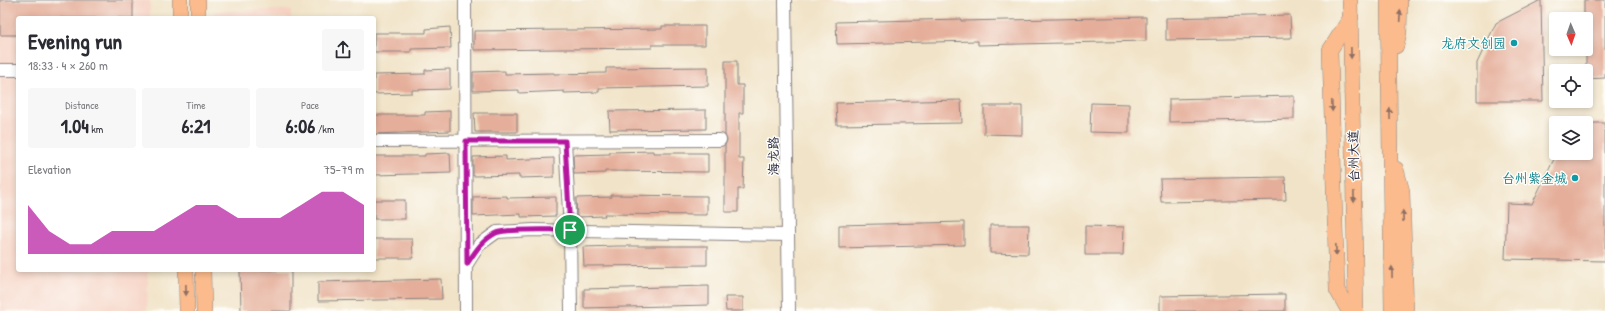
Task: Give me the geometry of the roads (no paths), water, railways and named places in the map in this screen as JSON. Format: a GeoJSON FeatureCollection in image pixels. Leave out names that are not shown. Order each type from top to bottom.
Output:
{"type":"FeatureCollection","features":[{"type":"Feature","properties":{"kind":"main road"},"geometry":{"type":"LineString","coordinates":[[180,0],[180,16]]}},
{"type":"Feature","properties":{"kind":"main road"},"geometry":{"type":"LineString","coordinates":[[198,0],[198,16]]}},
{"type":"Feature","properties":{"kind":"main road","name":"台州大道"},"geometry":{"type":"LineString","coordinates":[[1350,0],[1356,311]]}},
{"type":"Feature","properties":{"kind":"main road"},"geometry":{"type":"LineString","coordinates":[[1388,0],[1392,311]]}},
{"type":"Feature","properties":{"kind":"main road"},"geometry":{"type":"LineString","coordinates":[[1389,82],[1399,33],[1400,0]]}},
{"type":"Feature","properties":{"kind":"main road"},"geometry":{"type":"LineString","coordinates":[[1349,311],[1337,290],[1330,50],[1351,17]]}},
{"type":"Feature","properties":{"kind":"main road"},"geometry":{"type":"LineString","coordinates":[[1390,145],[1402,191],[1406,311]]}},
{"type":"Feature","properties":{"kind":"main road"},"geometry":{"type":"LineString","coordinates":[[186,272],[186,311]]}},
{"type":"Feature","properties":{"kind":"main road"},"geometry":{"type":"LineString","coordinates":[[203,272],[204,311]]}},
{"type":"Feature","properties":{"kind":"street"},"geometry":{"type":"LineString","coordinates":[[465,0],[466,311]]}},
{"type":"Feature","properties":{"kind":"street","name":"海龙路"},"geometry":{"type":"LineString","coordinates":[[785,0],[789,311]]}},
{"type":"Feature","properties":{"kind":"street"},"geometry":{"type":"LineString","coordinates":[[0,70],[16,70]]}},
{"type":"Feature","properties":{"kind":"street"},"geometry":{"type":"LineString","coordinates":[[376,141],[720,140]]}},
{"type":"Feature","properties":{"kind":"street"},"geometry":{"type":"LineString","coordinates":[[565,141],[570,230],[571,311]]}},
{"type":"Feature","properties":{"kind":"street"},"geometry":{"type":"LineString","coordinates":[[467,264],[479,245],[497,232],[570,230],[788,235]]}},
{"type":"Feature","properties":{"kind":"place","name":"龙府文创园"},"geometry":{"type":"Point","coordinates":[1514,43]}},
{"type":"Feature","properties":{"kind":"place","name":"台州紫金城"},"geometry":{"type":"Point","coordinates":[1575,178]}}]}
